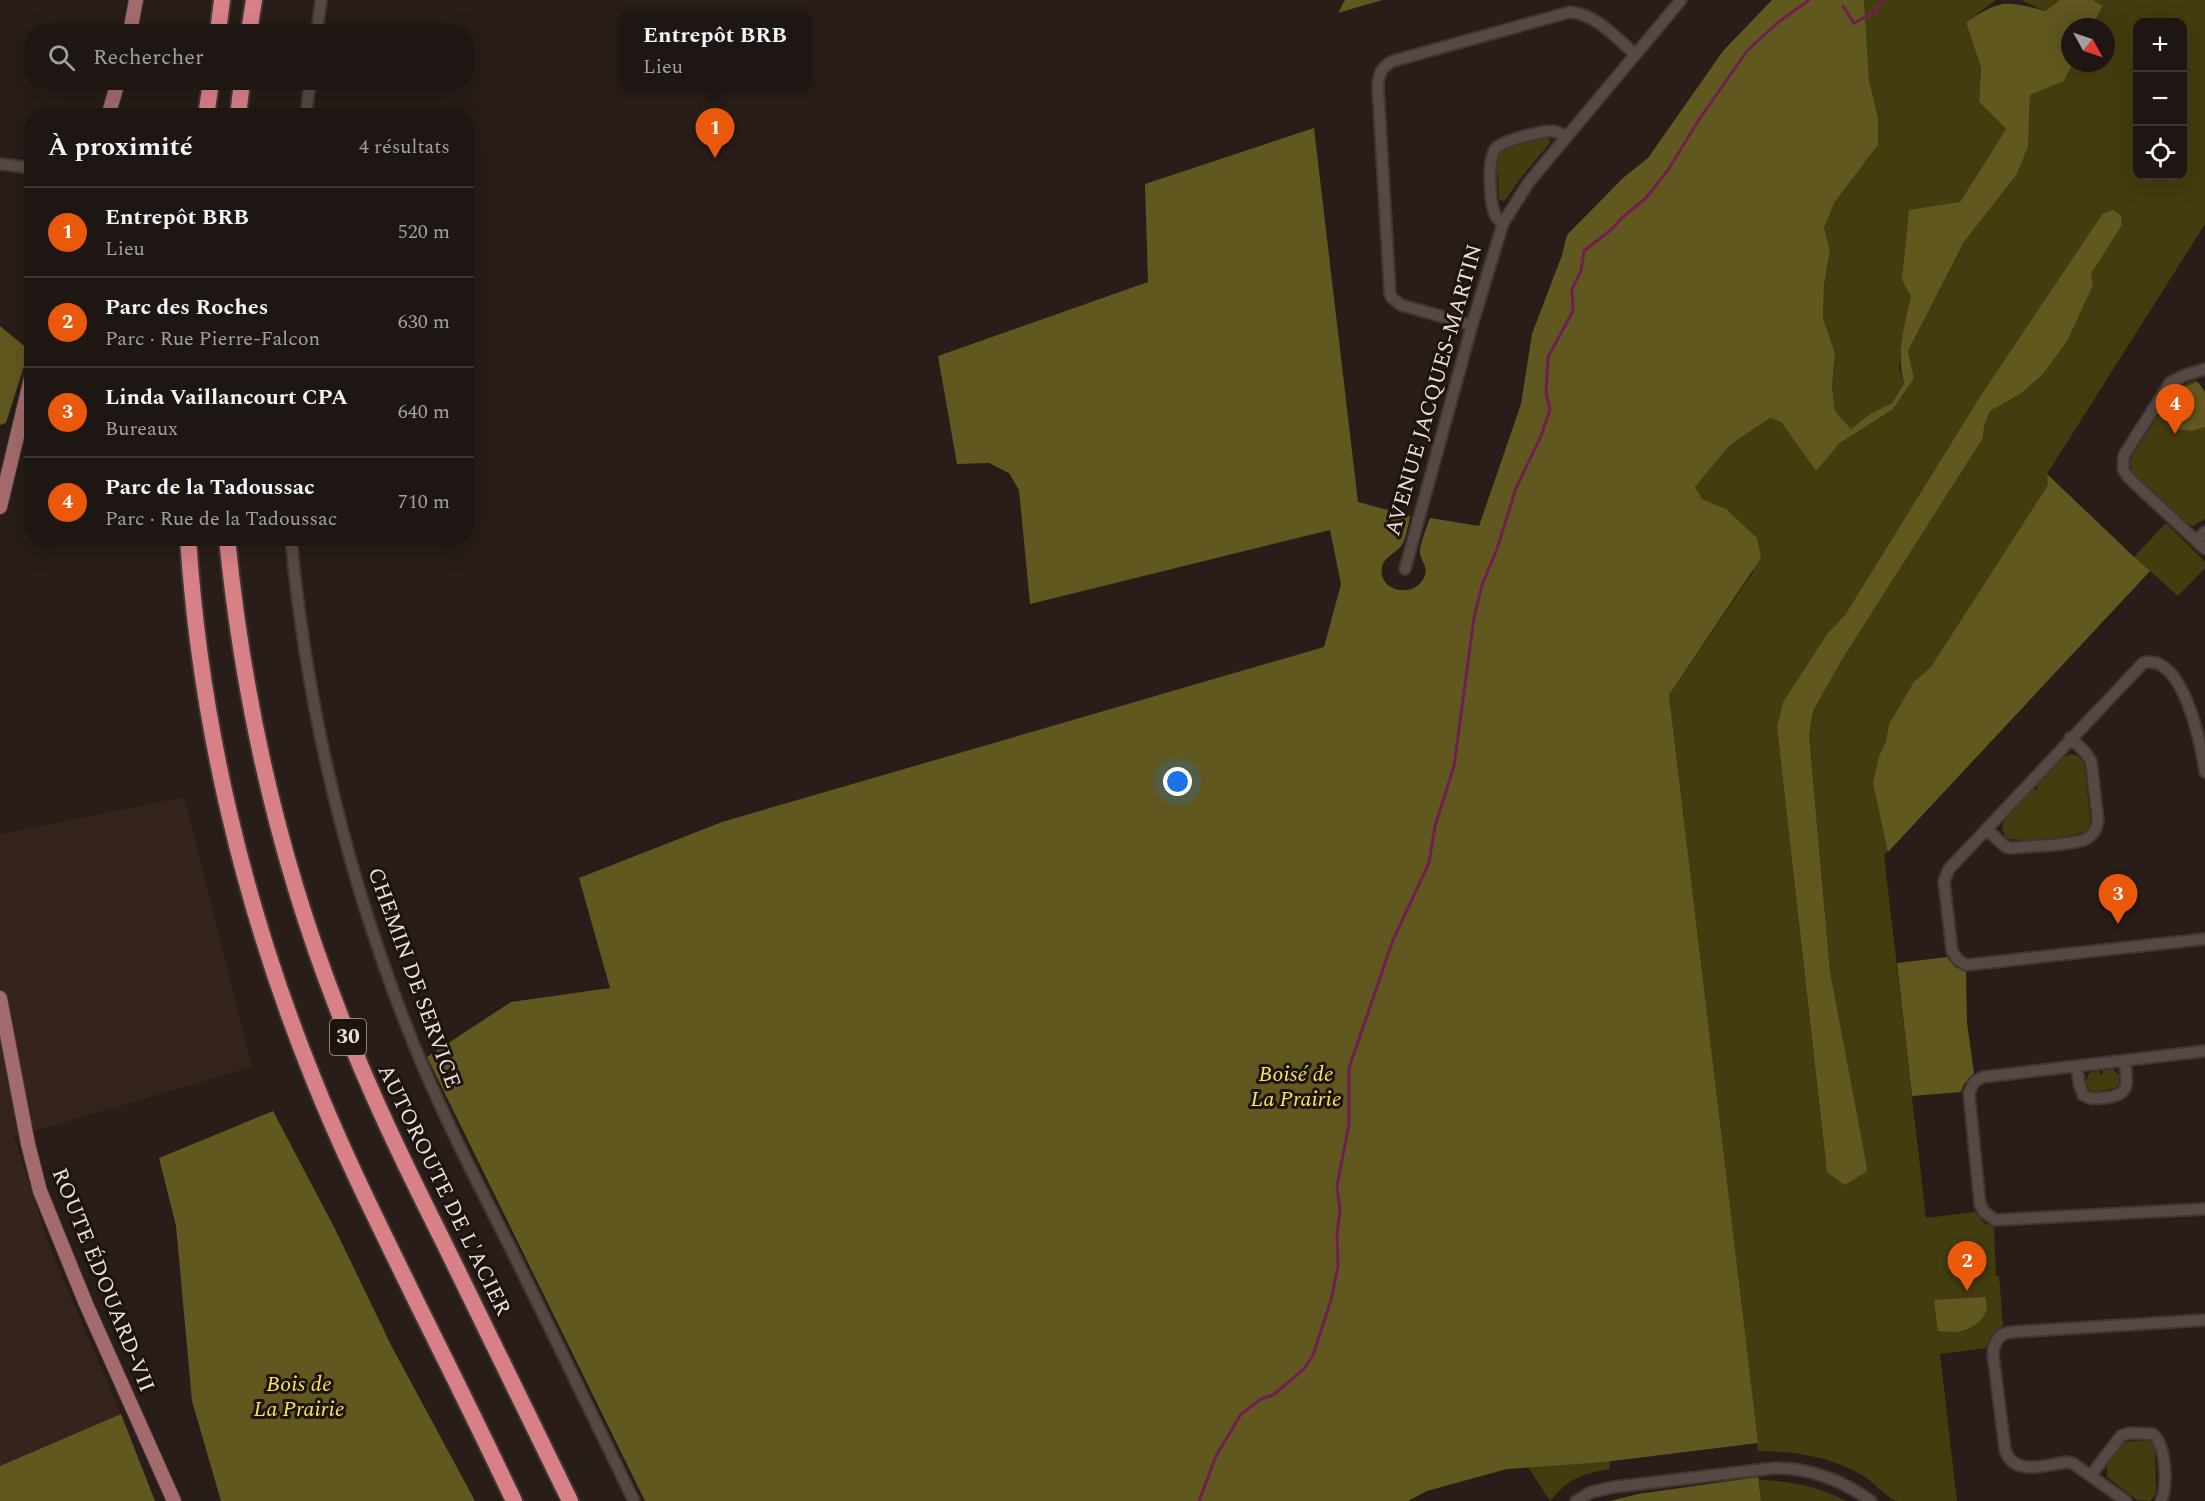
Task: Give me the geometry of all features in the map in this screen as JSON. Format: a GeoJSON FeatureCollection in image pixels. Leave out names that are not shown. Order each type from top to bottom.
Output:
{"type":"FeatureCollection","features":[{"type":"Feature","properties":{"kind":"highway"},"geometry":{"type":"LineString","coordinates":[[219,24],[222,0]]}},
{"type":"Feature","properties":{"kind":"highway"},"geometry":{"type":"LineString","coordinates":[[250,24],[254,0]]}},
{"type":"Feature","properties":{"kind":"highway"},"geometry":{"type":"LineString","coordinates":[[207,108],[210,90]]}},
{"type":"Feature","properties":{"kind":"highway"},"geometry":{"type":"LineString","coordinates":[[239,108],[241,90]]}},
{"type":"Feature","properties":{"kind":"highway","name":"30"},"geometry":{"type":"LineString","coordinates":[[189,546],[197,632],[219,766],[239,851],[277,980],[313,1078],[345,1154],[514,1501]]}},
{"type":"Feature","properties":{"kind":"highway","name":"AUTOROUTE DE L'ACIER"},"geometry":{"type":"LineString","coordinates":[[228,546],[243,663],[265,773],[289,865],[318,955],[360,1065],[388,1129],[570,1501]]}},
{"type":"Feature","properties":{"kind":"main road"},"geometry":{"type":"LineString","coordinates":[[132,24],[136,0]]}},
{"type":"Feature","properties":{"kind":"main road"},"geometry":{"type":"LineString","coordinates":[[110,108],[116,90]]}},
{"type":"Feature","properties":{"kind":"main road"},"geometry":{"type":"LineString","coordinates":[[0,507],[24,407]]}},
{"type":"Feature","properties":{"kind":"main road","name":"ROUTE ÉDOUARD-VII"},"geometry":{"type":"LineString","coordinates":[[0,998],[28,1144],[40,1191],[86,1304],[174,1501]]}},
{"type":"Feature","properties":{"kind":"street"},"geometry":{"type":"LineString","coordinates":[[318,24],[321,0]]}},
{"type":"Feature","properties":{"kind":"street","name":"AVENUE JACQUES-MARTIN"},"geometry":{"type":"LineString","coordinates":[[1405,568],[1472,325],[1503,223],[1521,192],[1681,0]]}},
{"type":"Feature","properties":{"kind":"street"},"geometry":{"type":"LineString","coordinates":[[1472,325],[1401,306],[1390,293],[1378,88],[1378,79],[1383,67],[1393,61],[1570,12],[1592,18],[1635,54]]}},
{"type":"Feature","properties":{"kind":"street"},"geometry":{"type":"LineString","coordinates":[[307,108],[309,90]]}},
{"type":"Feature","properties":{"kind":"street","name":"AVENUE JACQUES-MARTIN"},"geometry":{"type":"LineString","coordinates":[[1503,223],[1494,213],[1492,202],[1491,160],[1495,149],[1504,142],[1547,131],[1557,132],[1566,138]]}},
{"type":"Feature","properties":{"kind":"street"},"geometry":{"type":"LineString","coordinates":[[0,165],[24,167]]}},
{"type":"Feature","properties":{"kind":"street"},"geometry":{"type":"LineString","coordinates":[[2205,369],[2170,383],[2124,455],[2123,469],[2129,478],[2201,545],[2205,532]]}},
{"type":"Feature","properties":{"kind":"street","name":"CHEMIN DE SERVICE"},"geometry":{"type":"LineString","coordinates":[[292,546],[308,677],[326,768],[339,824],[356,881],[396,998],[445,1114],[634,1501]]}},
{"type":"Feature","properties":{"kind":"street"},"geometry":{"type":"LineString","coordinates":[[2205,772],[2197,730],[2188,704],[2164,666],[2156,662],[2147,662],[2138,666],[2070,738],[1944,877],[1951,947],[1955,956],[1962,963],[1971,965],[2205,939]]}},
{"type":"Feature","properties":{"kind":"street"},"geometry":{"type":"LineString","coordinates":[[1986,829],[2006,847],[2013,848],[2080,841],[2088,838],[2094,832],[2098,820],[2091,761],[2070,738]]}},
{"type":"Feature","properties":{"kind":"street"},"geometry":{"type":"LineString","coordinates":[[2205,1052],[1983,1077],[1971,1085],[1969,1098],[1980,1204],[1990,1218],[2000,1221],[2205,1209]]}},
{"type":"Feature","properties":{"kind":"street"},"geometry":{"type":"LineString","coordinates":[[2077,1065],[2083,1095],[2090,1099],[2114,1097],[2122,1094],[2127,1084],[2125,1060]]}},
{"type":"Feature","properties":{"kind":"street"},"geometry":{"type":"LineString","coordinates":[[2126,1501],[2071,1463],[2023,1468],[2013,1464],[2007,1457],[1993,1354],[1996,1340],[2007,1332],[2205,1320]]}},
{"type":"Feature","properties":{"kind":"street"},"geometry":{"type":"LineString","coordinates":[[2091,1475],[2121,1436],[2129,1433],[2153,1434],[2158,1439],[2162,1450],[2164,1488],[2161,1501]]}},
{"type":"Feature","properties":{"kind":"street"},"geometry":{"type":"LineString","coordinates":[[1576,1501],[1592,1492],[1614,1487],[1754,1469],[1782,1468],[1830,1478],[1871,1501]]}},
{"type":"Feature","properties":{"kind":"shaded area"},"geometry":{"type":"Polygon","coordinates":[[[1864,0],[1996,0],[1966,22],[1981,68],[1979,102],[2006,129],[1960,202],[1911,296],[1904,325],[1899,368],[1904,383],[1892,403],[1870,414],[1851,429],[1835,411],[1832,387],[1835,353],[1823,318],[1824,285],[1830,250],[1824,228],[1834,203],[1878,145],[1878,118],[1869,80],[1864,0]]]}},
{"type":"Feature","properties":{"kind":"shaded area"},"geometry":{"type":"Polygon","coordinates":[[[2021,0],[2060,0],[2045,11],[2021,0]]]}},
{"type":"Feature","properties":{"kind":"shaded area"},"geometry":{"type":"Polygon","coordinates":[[[2093,0],[2205,0],[2205,224],[2047,474],[2134,557],[2166,523],[2205,562],[2205,568],[2178,596],[2150,571],[1884,855],[1926,1218],[1975,1212],[1984,1223],[1994,1227],[1996,1276],[1999,1276],[2003,1326],[1991,1336],[1986,1348],[1940,1354],[1957,1501],[1897,1501],[1864,1476],[1838,1464],[1813,1456],[1758,1451],[1669,695],[1753,572],[1726,509],[1702,499],[1695,487],[1730,445],[1770,418],[1781,422],[1816,471],[1840,443],[1893,409],[1914,378],[1908,351],[1964,242],[2017,174],[2028,147],[2030,95],[2064,81],[2068,72],[2115,72],[2115,18],[2097,18],[2103,7],[2093,0]],[[2113,210],[2103,213],[1981,395],[1845,615],[1827,634],[1783,702],[1777,727],[1827,1172],[1867,1167],[1830,971],[1809,735],[1813,711],[1843,658],[1983,438],[1984,426],[1990,411],[2020,394],[2122,225],[2121,215],[2113,210]]]}},
{"type":"Feature","properties":{"kind":"shaded area"},"geometry":{"type":"Polygon","coordinates":[[[1546,137],[1550,140],[1549,144],[1506,199],[1499,200],[1497,162],[1500,153],[1506,148],[1546,137]]]}},
{"type":"Feature","properties":{"kind":"shaded area"},"geometry":{"type":"Polygon","coordinates":[[[2196,380],[2205,392],[2205,519],[2193,526],[2132,472],[2130,464],[2132,456],[2176,388],[2196,380]]]}},
{"type":"Feature","properties":{"kind":"shaded area"},"geometry":{"type":"Polygon","coordinates":[[[2071,754],[2078,756],[2084,763],[2090,818],[2088,828],[2080,833],[2059,837],[2033,840],[2006,838],[2002,829],[2004,820],[2033,789],[2038,788],[2036,786],[2063,757],[2071,754]]]}},
{"type":"Feature","properties":{"kind":"shaded area"},"geometry":{"type":"Polygon","coordinates":[[[184,797],[252,1067],[14,1137],[52,1254],[121,1414],[0,1466],[0,834],[184,797]]]}},
{"type":"Feature","properties":{"kind":"shaded area"},"geometry":{"type":"Polygon","coordinates":[[[2113,1069],[2119,1075],[2116,1088],[2095,1092],[2089,1090],[2086,1082],[2089,1073],[2099,1070],[2100,1074],[2103,1074],[2103,1070],[2113,1069]]]}},
{"type":"Feature","properties":{"kind":"shaded area"},"geometry":{"type":"Polygon","coordinates":[[[2150,1440],[2155,1447],[2156,1494],[2150,1501],[2137,1500],[2107,1477],[2107,1464],[2125,1442],[2150,1440]]]}},
{"type":"Feature","properties":{"kind":"shaded area"},"geometry":{"type":"Polygon","coordinates":[[[1610,1461],[1610,1469],[1577,1478],[1563,1487],[1550,1501],[1528,1467],[1610,1461]]]}},
{"type":"Feature","properties":{"kind":"shaded area"},"geometry":{"type":"Polygon","coordinates":[[[1758,1477],[1761,1480],[1816,1488],[1846,1501],[1761,1501],[1758,1477]]]}},
{"type":"Feature","properties":{"kind":"green space"},"geometry":{"type":"Polygon","coordinates":[[[1345,0],[1382,0],[1338,13],[1345,0]]]}},
{"type":"Feature","properties":{"kind":"green space","name":"Boisé de La Prairie"},"geometry":{"type":"Polygon","coordinates":[[[1772,0],[1864,0],[1869,80],[1878,118],[1878,145],[1834,203],[1824,228],[1830,250],[1824,285],[1823,318],[1835,353],[1832,387],[1835,411],[1851,429],[1870,414],[1892,403],[1904,383],[1901,351],[1911,296],[1902,280],[1909,210],[1960,202],[2006,129],[1979,102],[1981,68],[1966,22],[1987,9],[2003,4],[2020,5],[2045,11],[2060,0],[2093,0],[2103,6],[2097,18],[2061,18],[2061,72],[2068,72],[2064,81],[2030,95],[2028,147],[2017,174],[1964,242],[1908,351],[1914,378],[1893,409],[1840,443],[1816,471],[1781,422],[1770,418],[1730,445],[1695,487],[1702,499],[1726,509],[1757,538],[1761,558],[1669,695],[1758,1443],[1605,1462],[1507,1469],[1427,1491],[1408,1501],[645,1501],[427,1057],[511,1002],[610,988],[579,878],[722,822],[1324,647],[1341,584],[1330,530],[1030,604],[1019,490],[1009,473],[989,463],[957,464],[938,356],[1148,282],[1145,184],[1314,128],[1358,502],[1410,516],[1403,543],[1384,563],[1382,575],[1385,582],[1398,590],[1414,588],[1425,575],[1426,569],[1420,550],[1430,518],[1479,526],[1521,404],[1532,334],[1562,255],[1567,235],[1623,178],[1648,158],[1723,51],[1772,0]]]}},
{"type":"Feature","properties":{"kind":"green space"},"geometry":{"type":"Polygon","coordinates":[[[2113,210],[2121,215],[2122,225],[2091,274],[2093,285],[2067,341],[2043,374],[2020,394],[1990,411],[1984,426],[1983,438],[1843,658],[1813,711],[1809,735],[1830,971],[1867,1167],[1866,1172],[1845,1185],[1827,1172],[1777,727],[1783,702],[1827,634],[1845,615],[1981,395],[2103,213],[2113,210]]]}},
{"type":"Feature","properties":{"kind":"green space"},"geometry":{"type":"Polygon","coordinates":[[[0,326],[24,346],[24,366],[6,423],[0,425],[0,326]]]}},
{"type":"Feature","properties":{"kind":"green space"},"geometry":{"type":"Polygon","coordinates":[[[2198,382],[2205,392],[2205,427],[2192,431],[2178,429],[2181,424],[2179,417],[2165,412],[2165,407],[2176,390],[2198,382]]]}},
{"type":"Feature","properties":{"kind":"green space"},"geometry":{"type":"Polygon","coordinates":[[[2047,474],[2150,571],[1888,852],[1873,783],[1879,756],[1886,742],[1889,724],[1914,682],[1931,667],[2048,485],[2047,474]]]}},
{"type":"Feature","properties":{"kind":"green space"},"geometry":{"type":"Polygon","coordinates":[[[1947,957],[1955,967],[1966,971],[1967,1023],[1974,1073],[1964,1084],[1961,1092],[1912,1096],[1897,963],[1947,957]]]}},
{"type":"Feature","properties":{"kind":"green space","name":"Bois de La Prairie"},"geometry":{"type":"Polygon","coordinates":[[[273,1111],[335,1229],[392,1347],[475,1501],[221,1501],[192,1401],[176,1226],[159,1158],[273,1111]]]}},
{"type":"Feature","properties":{"kind":"green space"},"geometry":{"type":"Polygon","coordinates":[[[1985,1297],[1987,1303],[1985,1314],[1977,1323],[1958,1332],[1938,1331],[1934,1300],[1985,1297]]]}},
{"type":"Feature","properties":{"kind":"green space"},"geometry":{"type":"Polygon","coordinates":[[[121,1414],[155,1501],[0,1501],[0,1466],[121,1414]]]}},
{"type":"Feature","properties":{"kind":"green space"},"geometry":{"type":"Polygon","coordinates":[[[1758,1477],[1761,1501],[1610,1501],[1638,1494],[1758,1477]]]}},
{"type":"Feature","properties":{"kind":"waterway"},"geometry":{"type":"LineString","coordinates":[[1199,1501],[1216,1456],[1241,1414],[1261,1399],[1273,1395],[1304,1369],[1313,1355],[1331,1300],[1338,1266],[1337,1234],[1340,1210],[1337,1186],[1349,1124],[1349,1068],[1393,940],[1429,863],[1435,826],[1454,766],[1474,618],[1482,585],[1497,549],[1516,488],[1541,436],[1550,410],[1546,393],[1548,357],[1573,311],[1572,289],[1581,271],[1584,251],[1646,198],[1668,170],[1700,118],[1747,51],[1776,24],[1809,0]]}},
{"type":"Feature","properties":{"kind":"waterway"},"geometry":{"type":"LineString","coordinates":[[1843,6],[1854,23],[1874,12],[1884,0]]}},
{"type":"Feature","properties":{"kind":"place","name":"Entrepôt BRB"},"geometry":{"type":"Point","coordinates":[715,158]}},
{"type":"Feature","properties":{"kind":"place","name":"Parc de la Tadoussac"},"geometry":{"type":"Point","coordinates":[2175,434]}},
{"type":"Feature","properties":{"kind":"place","name":"Linda Vaillancourt CPA"},"geometry":{"type":"Point","coordinates":[2118,924]}},
{"type":"Feature","properties":{"kind":"place","name":"Parc des Roches"},"geometry":{"type":"Point","coordinates":[1967,1291]}}]}
